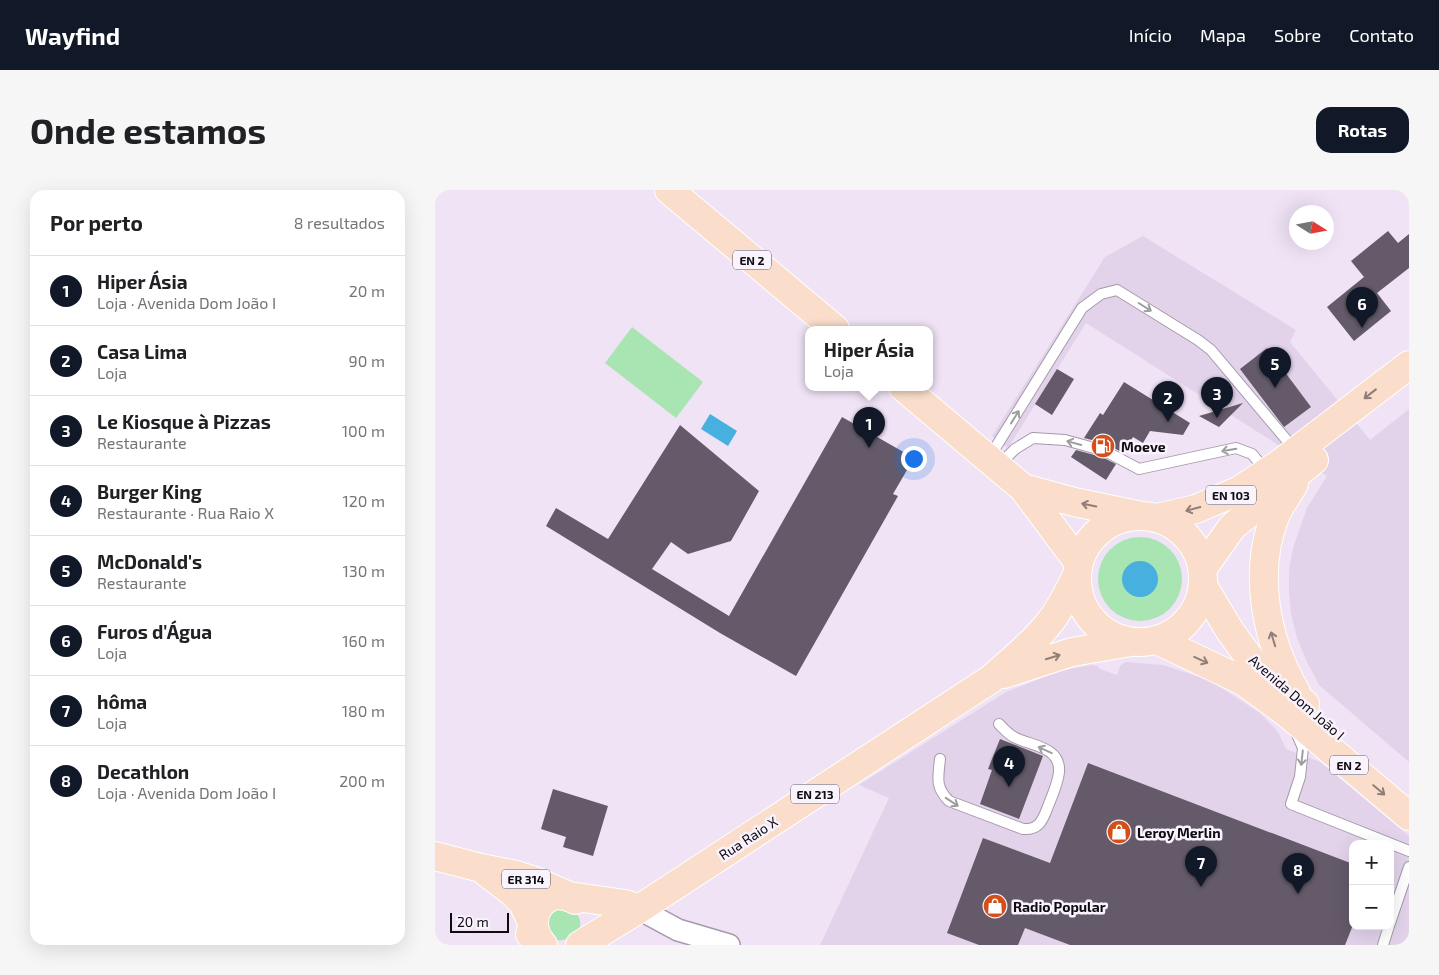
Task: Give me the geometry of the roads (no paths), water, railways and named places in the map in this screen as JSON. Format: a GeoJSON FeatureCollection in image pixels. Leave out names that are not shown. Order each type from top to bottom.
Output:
{"type":"FeatureCollection","features":[{"type":"Feature","properties":{"kind":"main road","name":"EN 2"},"geometry":{"type":"LineString","coordinates":[[669,190],[831,326]]}},
{"type":"Feature","properties":{"kind":"main road","name":"EN 103"},"geometry":{"type":"LineString","coordinates":[[1203,577],[1233,527],[1300,460],[1409,365]]}},
{"type":"Feature","properties":{"kind":"main road","name":"EN 103"},"geometry":{"type":"LineString","coordinates":[[1147,516],[1196,509],[1226,497],[1267,473],[1300,460],[1409,389]]}},
{"type":"Feature","properties":{"kind":"main road","name":"EN 2"},"geometry":{"type":"LineString","coordinates":[[908,391],[1023,488],[1078,569],[1079,594],[1086,612],[1098,626],[1114,637],[1145,641]]}},
{"type":"Feature","properties":{"kind":"main road"},"geometry":{"type":"LineString","coordinates":[[1294,706],[1270,631],[1265,602],[1264,575],[1276,515],[1300,460]]}},
{"type":"Feature","properties":{"kind":"main road","name":"EN 2"},"geometry":{"type":"LineString","coordinates":[[1023,488],[1074,502],[1147,516],[1173,525],[1187,536],[1197,551],[1203,577]]}},
{"type":"Feature","properties":{"kind":"main road"},"geometry":{"type":"LineString","coordinates":[[1078,569],[1087,545],[1100,530],[1117,520],[1147,516]]}},
{"type":"Feature","properties":{"kind":"main road","name":"Rua Raio X"},"geometry":{"type":"LineString","coordinates":[[579,945],[639,909],[991,679],[1031,643],[1050,622],[1063,603],[1078,569]]}},
{"type":"Feature","properties":{"kind":"main road"},"geometry":{"type":"LineString","coordinates":[[1145,641],[1174,632],[1188,620],[1198,604],[1203,577]]}},
{"type":"Feature","properties":{"kind":"main road","name":"Avenida Dom João I"},"geometry":{"type":"LineString","coordinates":[[1203,577],[1230,631],[1254,664],[1294,706],[1409,816]]}},
{"type":"Feature","properties":{"kind":"main road","name":"Avenida Dom João I"},"geometry":{"type":"LineString","coordinates":[[1145,641],[1243,681],[1294,706],[1409,792]]}},
{"type":"Feature","properties":{"kind":"main road","name":"Rua Raio X"},"geometry":{"type":"LineString","coordinates":[[991,679],[1072,652],[1145,641]]}},
{"type":"Feature","properties":{"kind":"main road","name":"ER 314"},"geometry":{"type":"LineString","coordinates":[[435,856],[529,879],[569,896]]}},
{"type":"Feature","properties":{"kind":"main road","name":"ER 314"},"geometry":{"type":"LineString","coordinates":[[481,868],[511,891],[523,903],[534,938]]}},
{"type":"Feature","properties":{"kind":"main road"},"geometry":{"type":"LineString","coordinates":[[534,938],[534,916],[544,901],[552,897],[569,896],[625,904],[639,909]]}},
{"type":"Feature","properties":{"kind":"main road","name":"EN 213"},"geometry":{"type":"LineString","coordinates":[[569,896],[579,902],[586,910],[589,921],[588,932],[583,942],[579,945]]}},
{"type":"Feature","properties":{"kind":"street"},"geometry":{"type":"LineString","coordinates":[[639,909],[678,930],[729,945]]}},
{"type":"Feature","properties":{"kind":"lane"},"geometry":{"type":"LineString","coordinates":[[993,462],[1082,308],[1101,294],[1117,290],[1211,350],[1300,460]]}},
{"type":"Feature","properties":{"kind":"lane"},"geometry":{"type":"LineString","coordinates":[[993,462],[1033,438],[1065,440],[1105,451],[1139,469],[1236,448],[1252,454],[1267,473]]}},
{"type":"Feature","properties":{"kind":"lane"},"geometry":{"type":"LineString","coordinates":[[1294,706],[1303,748],[1300,778],[1291,804],[1409,851]]}},
{"type":"Feature","properties":{"kind":"lane"},"geometry":{"type":"LineString","coordinates":[[940,759],[937,783],[941,793],[949,801],[1023,829],[1037,827],[1042,822],[1059,772],[1056,756],[1050,751],[1013,736],[999,724]]}},
{"type":"Feature","properties":{"kind":"lane"},"geometry":{"type":"LineString","coordinates":[[1394,913],[1409,867]]}},
{"type":"Feature","properties":{"kind":"lane"},"geometry":{"type":"LineString","coordinates":[[1383,945],[1388,930]]}},
{"type":"Feature","properties":{"kind":"water"},"geometry":{"type":"Polygon","coordinates":[[[710,414],[737,431],[728,446],[701,429],[710,414]]]}},
{"type":"Feature","properties":{"kind":"water"},"geometry":{"type":"Polygon","coordinates":[[[1140,561],[1147,562],[1153,566],[1157,572],[1157,586],[1153,592],[1147,596],[1140,597],[1133,596],[1127,592],[1123,586],[1122,579],[1123,572],[1127,566],[1133,562],[1140,561]]]}},
{"type":"Feature","properties":{"kind":"place","name":"Furos d'Água"},"geometry":{"type":"Point","coordinates":[1362,328]}},
{"type":"Feature","properties":{"kind":"place","name":"McDonald's"},"geometry":{"type":"Point","coordinates":[1275,388]}},
{"type":"Feature","properties":{"kind":"place","name":"Le Kiosque à Pizzas"},"geometry":{"type":"Point","coordinates":[1217,418]}},
{"type":"Feature","properties":{"kind":"place","name":"Casa Lima"},"geometry":{"type":"Point","coordinates":[1168,422]}},
{"type":"Feature","properties":{"kind":"place","name":"Moeve"},"geometry":{"type":"Point","coordinates":[1103,446]}},
{"type":"Feature","properties":{"kind":"place","name":"Hiper Ásia"},"geometry":{"type":"Point","coordinates":[869,448]}},
{"type":"Feature","properties":{"kind":"place","name":"Burger King"},"geometry":{"type":"Point","coordinates":[1009,787]}},
{"type":"Feature","properties":{"kind":"place","name":"Leroy Merlin"},"geometry":{"type":"Point","coordinates":[1119,832]}},
{"type":"Feature","properties":{"kind":"place","name":"hôma"},"geometry":{"type":"Point","coordinates":[1201,887]}},
{"type":"Feature","properties":{"kind":"place","name":"Decathlon"},"geometry":{"type":"Point","coordinates":[1298,894]}},
{"type":"Feature","properties":{"kind":"place","name":"Radio Popular"},"geometry":{"type":"Point","coordinates":[995,906]}}]}
